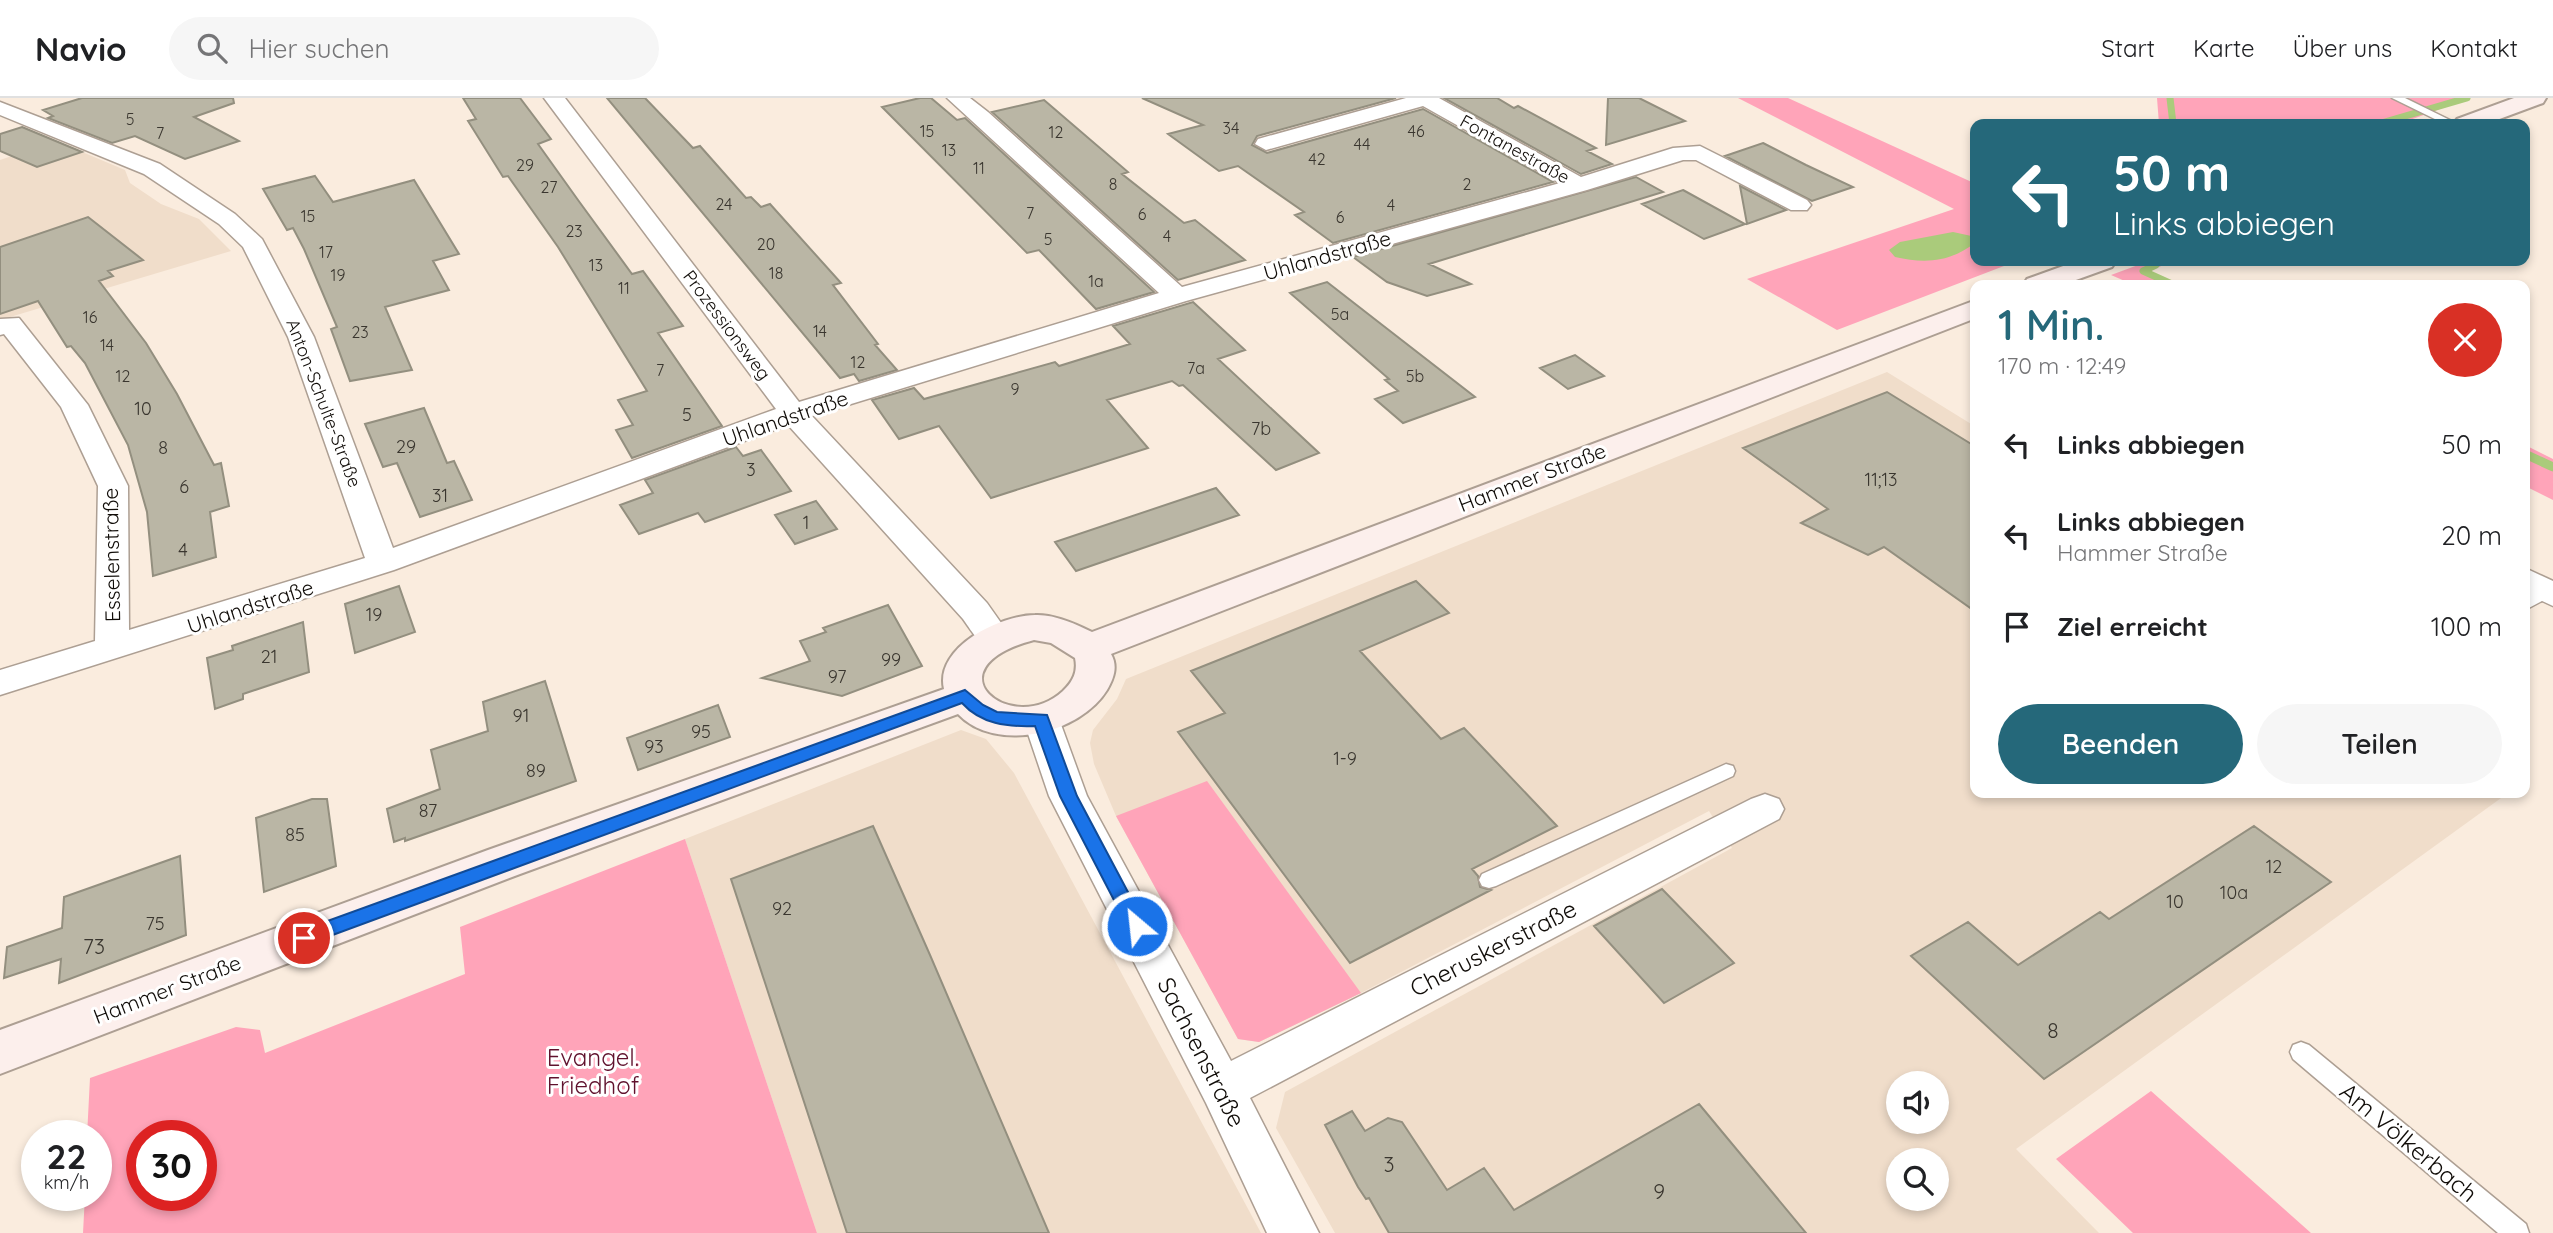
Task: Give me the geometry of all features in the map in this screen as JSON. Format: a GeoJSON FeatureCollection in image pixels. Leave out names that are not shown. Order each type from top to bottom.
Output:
{"type":"FeatureCollection","features":[{"type":"Feature","properties":{"kind":"main road"},"geometry":{"type":"LineString","coordinates":[[2478,119],[2535,98]]}},
{"type":"Feature","properties":{"kind":"main road"},"geometry":{"type":"LineString","coordinates":[[2051,280],[2088,266]]}},
{"type":"Feature","properties":{"kind":"main road","name":"Hammer Straße"},"geometry":{"type":"LineString","coordinates":[[1088,648],[1970,310]]}},
{"type":"Feature","properties":{"kind":"main road"},"geometry":{"type":"LineString","coordinates":[[1034,627],[1055,629],[1074,636],[1088,648],[1095,668],[1089,690],[1076,703],[1041,719],[1015,721],[994,717],[977,709],[965,696],[960,682],[963,666],[974,651],[994,637],[1034,627]]}},
{"type":"Feature","properties":{"kind":"main road","name":"Hammer Straße"},"geometry":{"type":"LineString","coordinates":[[0,1052],[504,862],[965,696]]}},
{"type":"Feature","properties":{"kind":"street","name":"Prozessionsweg"},"geometry":{"type":"LineString","coordinates":[[554,98],[638,205],[793,413],[975,611],[994,637]]}},
{"type":"Feature","properties":{"kind":"street"},"geometry":{"type":"LineString","coordinates":[[957,98],[981,116],[1177,296]]}},
{"type":"Feature","properties":{"kind":"street","name":"Fontanestraße"},"geometry":{"type":"LineString","coordinates":[[1266,144],[1426,98],[1579,185],[1681,153],[1700,153],[1799,205]]}},
{"type":"Feature","properties":{"kind":"street","name":"Anton-Schulte-Straße"},"geometry":{"type":"LineString","coordinates":[[0,108],[152,169],[227,219],[253,244],[301,337],[383,563]]}},
{"type":"Feature","properties":{"kind":"street","name":"Uhlandstraße"},"geometry":{"type":"LineString","coordinates":[[0,683],[383,563],[793,413],[1177,296],[1579,185]]}},
{"type":"Feature","properties":{"kind":"street","name":"Esselenstraße"},"geometry":{"type":"LineString","coordinates":[[5,325],[74,405],[114,486],[112,650]]}},
{"type":"Feature","properties":{"kind":"street","name":"Sachsenstraße"},"geometry":{"type":"LineString","coordinates":[[1041,719],[1068,796],[1222,1089],[1270,1191],[1294,1233]]}},
{"type":"Feature","properties":{"kind":"street","name":"Cheruskerstraße"},"geometry":{"type":"LineString","coordinates":[[1222,1089],[1765,809]]}},
{"type":"Feature","properties":{"kind":"lane"},"geometry":{"type":"LineString","coordinates":[[2397,98],[2441,119]]}},
{"type":"Feature","properties":{"kind":"lane"},"geometry":{"type":"LineString","coordinates":[[1489,880],[1726,771]]}},
{"type":"Feature","properties":{"kind":"lane","name":"Am Völkerbach"},"geometry":{"type":"LineString","coordinates":[[2301,1052],[2516,1233]]}},
{"type":"Feature","properties":{"kind":"shaded area"},"geometry":{"type":"Polygon","coordinates":[[[56,141],[125,170],[130,183],[161,204],[199,219],[231,251],[0,320],[0,160],[56,141]]]}},
{"type":"Feature","properties":{"kind":"shaded area"},"geometry":{"type":"Polygon","coordinates":[[[1953,232],[1970,236],[1970,247],[1967,249],[1928,261],[1895,257],[1889,250],[1900,242],[1953,232]]]}},
{"type":"Feature","properties":{"kind":"shaded area"},"geometry":{"type":"Polygon","coordinates":[[[1887,372],[1970,423],[1970,798],[2501,798],[2016,1149],[2099,1233],[1335,1233],[1276,1128],[1285,1092],[1732,848],[1709,811],[1361,993],[1259,1042],[1238,1039],[1116,816],[1094,764],[1090,743],[1093,730],[1117,699],[1126,679],[1887,372]]]}},
{"type":"Feature","properties":{"kind":"shaded area"},"geometry":{"type":"Polygon","coordinates":[[[961,730],[986,739],[1014,773],[1261,1233],[817,1233],[685,839],[961,730]]]}},
{"type":"Feature","properties":{"kind":"green space"},"geometry":{"type":"Polygon","coordinates":[[[1738,98],[1788,98],[1970,181],[1970,266],[2004,266],[1837,330],[1747,279],[1954,209],[1738,98]]]}},
{"type":"Feature","properties":{"kind":"green space"},"geometry":{"type":"Polygon","coordinates":[[[2157,98],[2470,98],[2413,119],[2159,119],[2157,98]]]}},
{"type":"Feature","properties":{"kind":"green space"},"geometry":{"type":"Polygon","coordinates":[[[2135,266],[2161,266],[2148,272],[2166,280],[2122,280],[2111,275],[2135,266]]]}},
{"type":"Feature","properties":{"kind":"green space"},"geometry":{"type":"Polygon","coordinates":[[[2530,448],[2553,459],[2553,500],[2530,488],[2530,448]]]}},
{"type":"Feature","properties":{"kind":"green space"},"geometry":{"type":"Polygon","coordinates":[[[1207,781],[1361,993],[1259,1042],[1238,1039],[1116,816],[1207,781]]]}},
{"type":"Feature","properties":{"kind":"green space","name":"Evangel. Friedhof"},"geometry":{"type":"Polygon","coordinates":[[[685,839],[817,1233],[83,1233],[84,1211],[112,1211],[112,1120],[88,1120],[90,1078],[236,1027],[260,1030],[265,1053],[465,974],[460,927],[685,839]]]}},
{"type":"Feature","properties":{"kind":"green space"},"geometry":{"type":"Polygon","coordinates":[[[2151,1091],[2311,1233],[2133,1233],[2056,1159],[2151,1091]]]}},
{"type":"Feature","properties":{"kind":"building"},"geometry":{"type":"Polygon","coordinates":[[[82,98],[233,98],[234,103],[194,117],[239,141],[185,159],[135,136],[112,143],[48,118],[53,116],[43,110],[82,98]]]}},
{"type":"Feature","properties":{"kind":"building"},"geometry":{"type":"Polygon","coordinates":[[[463,98],[520,98],[551,139],[538,144],[578,200],[632,274],[643,271],[683,326],[658,333],[722,426],[632,458],[616,430],[633,425],[618,400],[647,391],[558,247],[508,176],[503,177],[468,121],[476,119],[463,98]]]}},
{"type":"Feature","properties":{"kind":"building"},"geometry":{"type":"Polygon","coordinates":[[[607,98],[645,98],[693,148],[700,146],[746,198],[751,197],[761,207],[770,204],[841,283],[833,285],[878,344],[875,345],[897,370],[859,381],[854,374],[840,378],[607,98]]]}},
{"type":"Feature","properties":{"kind":"building"},"geometry":{"type":"Polygon","coordinates":[[[931,98],[957,120],[965,118],[1154,292],[1096,309],[1039,250],[1027,253],[882,107],[931,98]]]}},
{"type":"Feature","properties":{"kind":"building"},"geometry":{"type":"Polygon","coordinates":[[[1142,98],[1396,98],[1257,136],[1252,145],[1267,153],[1423,109],[1553,182],[1333,243],[1295,215],[1304,212],[1238,166],[1219,171],[1168,134],[1203,125],[1142,98]]]}},
{"type":"Feature","properties":{"kind":"building"},"geometry":{"type":"Polygon","coordinates":[[[1444,98],[1497,98],[1514,108],[1518,106],[1596,148],[1587,151],[1612,164],[1581,174],[1444,98]]]}},
{"type":"Feature","properties":{"kind":"building"},"geometry":{"type":"Polygon","coordinates":[[[1608,98],[1639,98],[1685,121],[1606,145],[1608,98]]]}},
{"type":"Feature","properties":{"kind":"building"},"geometry":{"type":"Polygon","coordinates":[[[1044,100],[1128,172],[1122,174],[1184,223],[1195,220],[1245,260],[1178,280],[992,112],[1044,100]]]}},
{"type":"Feature","properties":{"kind":"building"},"geometry":{"type":"Polygon","coordinates":[[[22,127],[82,152],[37,167],[0,151],[0,134],[22,127]]]}},
{"type":"Feature","properties":{"kind":"building"},"geometry":{"type":"Polygon","coordinates":[[[1763,143],[1853,187],[1812,201],[1725,156],[1763,143]]]}},
{"type":"Feature","properties":{"kind":"building"},"geometry":{"type":"Polygon","coordinates":[[[315,176],[333,202],[414,180],[459,254],[433,261],[449,290],[385,307],[412,370],[350,381],[331,329],[337,327],[304,249],[293,228],[287,230],[263,189],[315,176]]]}},
{"type":"Feature","properties":{"kind":"building"},"geometry":{"type":"Polygon","coordinates":[[[1636,177],[1663,192],[1429,264],[1471,284],[1427,296],[1387,282],[1353,257],[1636,177]]]}},
{"type":"Feature","properties":{"kind":"building"},"geometry":{"type":"Polygon","coordinates":[[[1740,186],[1786,210],[1747,224],[1740,186]]]}},
{"type":"Feature","properties":{"kind":"building"},"geometry":{"type":"Polygon","coordinates":[[[1683,190],[1745,224],[1704,239],[1642,204],[1683,190]]]}},
{"type":"Feature","properties":{"kind":"building"},"geometry":{"type":"Polygon","coordinates":[[[88,217],[143,260],[108,271],[113,276],[99,281],[146,343],[177,394],[214,465],[221,463],[229,506],[210,512],[216,557],[153,576],[147,512],[128,445],[85,363],[71,346],[67,347],[38,301],[0,314],[0,247],[88,217]]]}},
{"type":"Feature","properties":{"kind":"building"},"geometry":{"type":"Polygon","coordinates":[[[1327,282],[1475,397],[1403,423],[1375,399],[1398,391],[1385,380],[1389,379],[1290,293],[1327,282]]]}},
{"type":"Feature","properties":{"kind":"building"},"geometry":{"type":"Polygon","coordinates":[[[1193,302],[1245,350],[1218,359],[1319,453],[1276,470],[1183,385],[1179,386],[1172,381],[1107,400],[1148,448],[991,498],[939,426],[899,439],[872,400],[914,388],[924,399],[1055,362],[1059,366],[1130,344],[1113,326],[1193,302]]]}},
{"type":"Feature","properties":{"kind":"building"},"geometry":{"type":"Polygon","coordinates":[[[1575,355],[1604,376],[1568,389],[1540,368],[1575,355]]]}},
{"type":"Feature","properties":{"kind":"building"},"geometry":{"type":"Polygon","coordinates":[[[1887,392],[1970,443],[1970,608],[1884,547],[1868,555],[1801,523],[1828,509],[1743,448],[1887,392]]]}},
{"type":"Feature","properties":{"kind":"building"},"geometry":{"type":"Polygon","coordinates":[[[424,408],[447,463],[454,461],[472,500],[420,517],[397,463],[383,467],[365,424],[424,408]]]}},
{"type":"Feature","properties":{"kind":"building"},"geometry":{"type":"Polygon","coordinates":[[[736,447],[743,456],[761,450],[791,491],[705,522],[698,513],[639,534],[620,505],[653,493],[645,480],[736,447]]]}},
{"type":"Feature","properties":{"kind":"building"},"geometry":{"type":"Polygon","coordinates":[[[1216,488],[1239,515],[1076,571],[1055,542],[1216,488]]]}},
{"type":"Feature","properties":{"kind":"building"},"geometry":{"type":"Polygon","coordinates":[[[816,501],[837,529],[795,544],[775,515],[816,501]]]}},
{"type":"Feature","properties":{"kind":"building"},"geometry":{"type":"Polygon","coordinates":[[[1416,581],[1449,613],[1360,651],[1441,739],[1464,728],[1557,826],[1472,869],[1478,876],[1480,887],[1491,890],[1350,963],[1178,732],[1225,713],[1191,671],[1416,581]]]}},
{"type":"Feature","properties":{"kind":"building"},"geometry":{"type":"Polygon","coordinates":[[[399,586],[415,632],[355,653],[345,604],[399,586]]]}},
{"type":"Feature","properties":{"kind":"building"},"geometry":{"type":"Polygon","coordinates":[[[888,605],[922,666],[842,696],[762,678],[810,661],[800,641],[826,632],[823,628],[888,605]]]}},
{"type":"Feature","properties":{"kind":"building"},"geometry":{"type":"Polygon","coordinates":[[[303,622],[309,672],[243,694],[243,699],[215,709],[207,658],[233,650],[232,646],[303,622]]]}},
{"type":"Feature","properties":{"kind":"building"},"geometry":{"type":"Polygon","coordinates":[[[545,681],[576,781],[405,841],[405,838],[394,842],[387,809],[440,789],[431,750],[488,731],[483,702],[545,681]]]}},
{"type":"Feature","properties":{"kind":"building"},"geometry":{"type":"Polygon","coordinates":[[[718,705],[730,737],[638,770],[627,738],[718,705]]]}},
{"type":"Feature","properties":{"kind":"building"},"geometry":{"type":"Polygon","coordinates":[[[312,799],[327,799],[336,866],[264,892],[256,818],[312,799]]]}},
{"type":"Feature","properties":{"kind":"building"},"geometry":{"type":"Polygon","coordinates":[[[873,826],[1049,1233],[847,1233],[731,879],[873,826]]]}},
{"type":"Feature","properties":{"kind":"building"},"geometry":{"type":"Polygon","coordinates":[[[2254,826],[2331,882],[2044,1079],[1911,956],[1968,922],[2018,965],[2100,912],[2109,919],[2254,826]]]}},
{"type":"Feature","properties":{"kind":"building"},"geometry":{"type":"Polygon","coordinates":[[[180,856],[186,935],[59,983],[61,959],[4,978],[7,947],[62,928],[64,897],[180,856]]]}},
{"type":"Feature","properties":{"kind":"building"},"geometry":{"type":"Polygon","coordinates":[[[1662,889],[1734,963],[1664,1003],[1594,926],[1662,889]]]}},
{"type":"Feature","properties":{"kind":"building"},"geometry":{"type":"Polygon","coordinates":[[[1699,1104],[1806,1233],[1389,1233],[1369,1198],[1366,1199],[1358,1187],[1325,1125],[1352,1111],[1365,1131],[1388,1118],[1402,1122],[1447,1190],[1484,1168],[1514,1210],[1699,1104]]]}},
{"type":"Feature","properties":{"kind":"waterway"},"geometry":{"type":"LineString","coordinates":[[2170,98],[2172,119]]}},
{"type":"Feature","properties":{"kind":"waterway"},"geometry":{"type":"LineString","coordinates":[[2395,119],[2467,98]]}},
{"type":"Feature","properties":{"kind":"waterway"},"geometry":{"type":"LineString","coordinates":[[2154,266],[2143,271],[2163,280]]}},
{"type":"Feature","properties":{"kind":"waterway"},"geometry":{"type":"LineString","coordinates":[[2530,456],[2553,467]]}},
{"type":"Feature","properties":{"kind":"route"},"geometry":{"type":"LineString","coordinates":[[304,938],[504,862],[965,696],[977,709],[994,717],[1015,721],[1041,719],[1068,796],[1137,926]]}}]}
